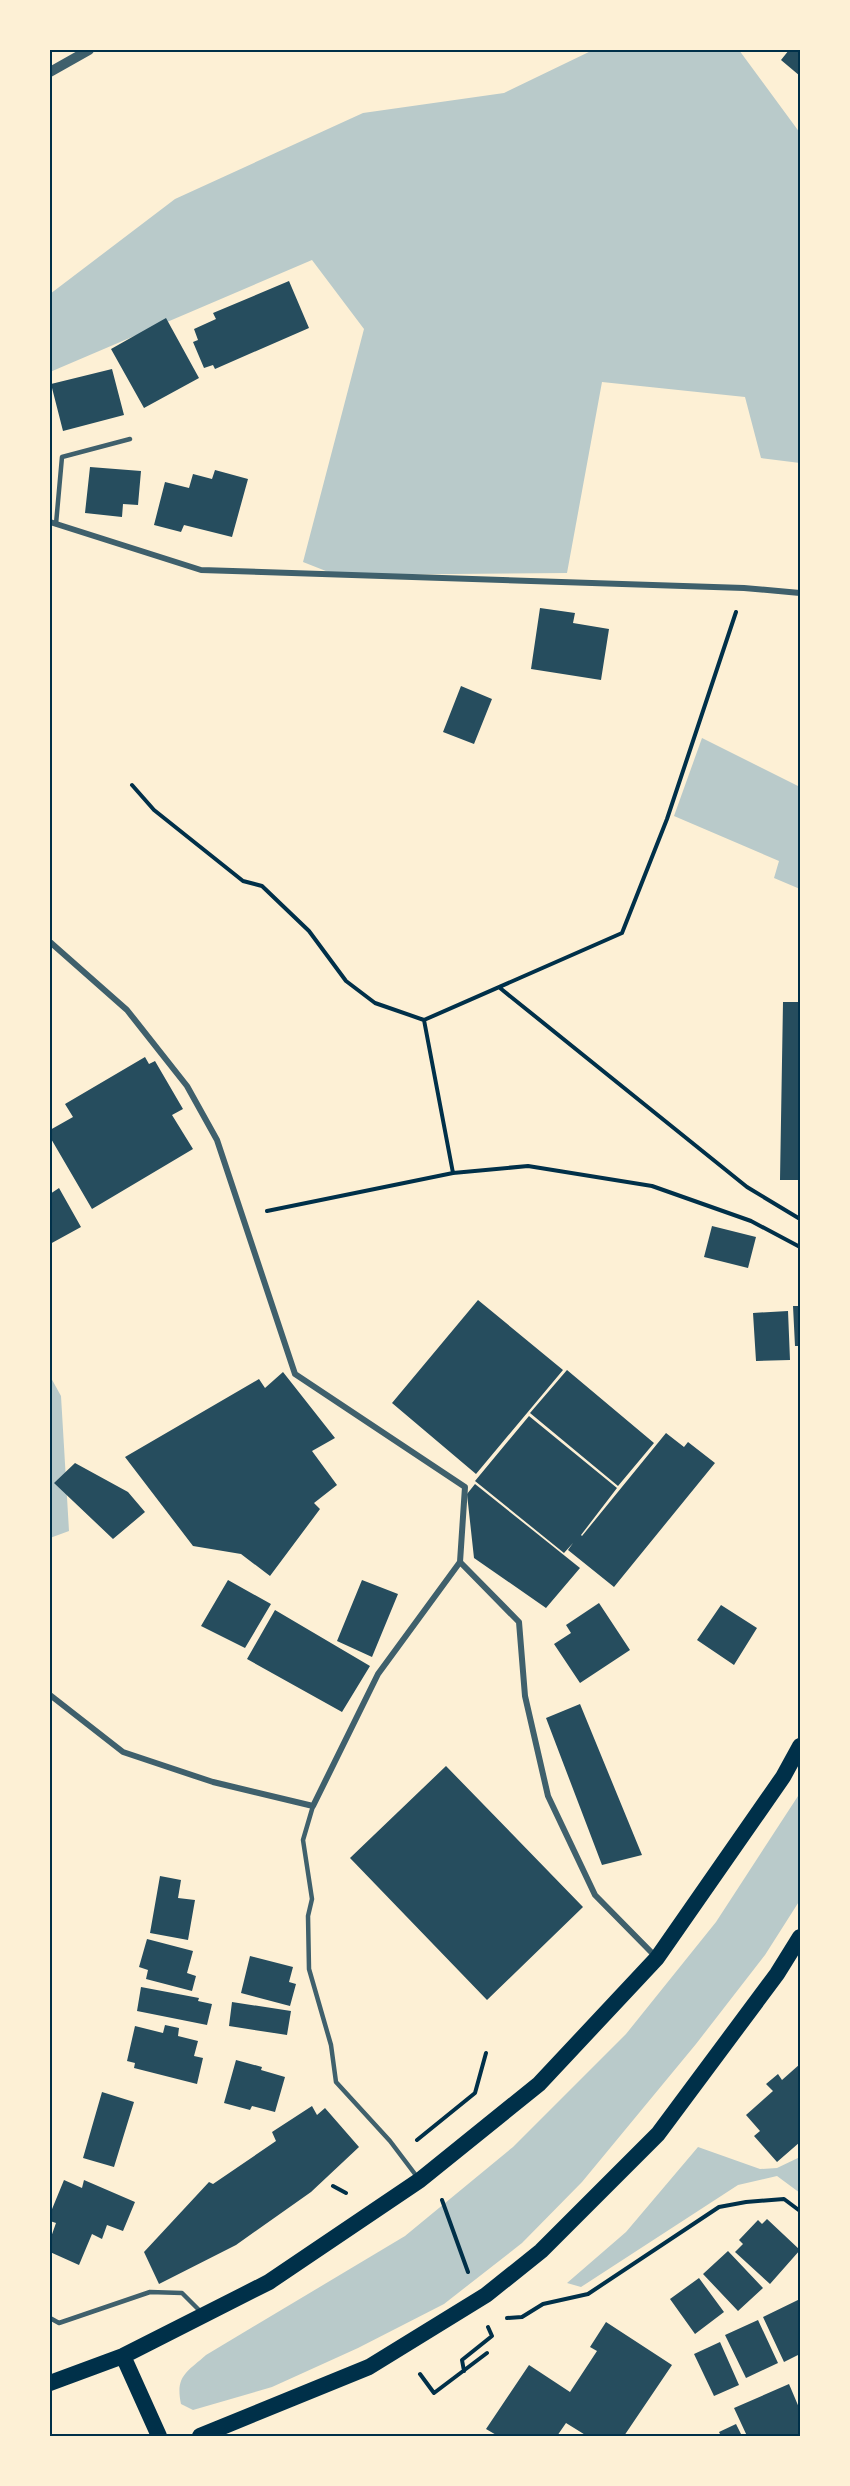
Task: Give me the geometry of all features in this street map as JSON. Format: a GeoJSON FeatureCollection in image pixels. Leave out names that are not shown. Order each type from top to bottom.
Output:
{"type":"FeatureCollection","features":[{"type":"Feature","properties":{"kind":"highway"},"geometry":{"type":"LineString","coordinates":[[50,2384],[123,2356],[269,2282],[420,2180],[539,2084],[657,1958],[783,1777],[801,1746]]}},
{"type":"Feature","properties":{"kind":"highway"},"geometry":{"type":"LineString","coordinates":[[200,2436],[369,2367],[486,2295],[541,2251],[658,2134],[777,1974],[801,1937]]}},
{"type":"Feature","properties":{"kind":"highway"},"geometry":{"type":"LineString","coordinates":[[123,2356],[159,2436]]}},
{"type":"Feature","properties":{"kind":"street"},"geometry":{"type":"LineString","coordinates":[[50,72],[89,50]]}},
{"type":"Feature","properties":{"kind":"street"},"geometry":{"type":"LineString","coordinates":[[53,523],[201,570],[744,588],[801,593]]}},
{"type":"Feature","properties":{"kind":"street"},"geometry":{"type":"LineString","coordinates":[[50,942],[127,1010],[187,1086],[217,1140],[295,1374],[465,1487],[460,1562],[378,1674],[313,1806],[213,1782],[123,1752],[50,1695]]}},
{"type":"Feature","properties":{"kind":"street"},"geometry":{"type":"LineString","coordinates":[[460,1562],[519,1622],[525,1696],[548,1796],[595,1896],[657,1958]]}},
{"type":"Feature","properties":{"kind":"lane"},"geometry":{"type":"LineString","coordinates":[[53,523],[62,457],[130,439]]}},
{"type":"Feature","properties":{"kind":"lane"},"geometry":{"type":"LineString","coordinates":[[313,1806],[303,1840],[312,1899],[308,1916],[309,1970],[331,2045],[336,2082],[390,2141],[420,2180]]}},
{"type":"Feature","properties":{"kind":"lane"},"geometry":{"type":"LineString","coordinates":[[50,2318],[59,2323],[150,2292],[182,2293],[204,2314]]}},
{"type":"Feature","properties":{"kind":"path"},"geometry":{"type":"LineString","coordinates":[[132,785],[154,810],[243,881],[262,886],[309,932],[346,981],[375,1003],[424,1020],[622,933],[667,819],[744,588]]}},
{"type":"Feature","properties":{"kind":"path"},"geometry":{"type":"LineString","coordinates":[[500,988],[747,1187],[801,1219]]}},
{"type":"Feature","properties":{"kind":"path"},"geometry":{"type":"LineString","coordinates":[[424,1020],[453,1173]]}},
{"type":"Feature","properties":{"kind":"path"},"geometry":{"type":"LineString","coordinates":[[242,1216],[453,1173],[528,1166],[652,1186],[751,1221],[801,1247]]}},
{"type":"Feature","properties":{"kind":"path"},"geometry":{"type":"LineString","coordinates":[[424,2148],[420,2137],[475,2093],[486,2053]]}},
{"type":"Feature","properties":{"kind":"path"},"geometry":{"type":"LineString","coordinates":[[333,2187],[346,2193],[355,2187]]}},
{"type":"Feature","properties":{"kind":"path"},"geometry":{"type":"LineString","coordinates":[[440,2192],[472,2281]]}},
{"type":"Feature","properties":{"kind":"path"},"geometry":{"type":"LineString","coordinates":[[499,2319],[522,2317],[543,2304],[588,2294],[719,2207],[784,2199],[801,2211]]}},
{"type":"Feature","properties":{"kind":"path"},"geometry":{"type":"LineString","coordinates":[[464,2371],[462,2360],[492,2336],[488,2325]]}},
{"type":"Feature","properties":{"kind":"path"},"geometry":{"type":"LineString","coordinates":[[420,2374],[434,2393],[487,2353]]}},
{"type":"Feature","properties":{"kind":"shaded area"},"geometry":{"type":"Polygon","coordinates":[[[593,50],[739,50],[800,133],[800,463],[761,458],[745,397],[602,382],[567,573],[336,575],[303,562],[364,329],[312,260],[50,372],[50,294],[175,199],[363,113],[504,93],[593,50]]]}},
{"type":"Feature","properties":{"kind":"shaded area"},"geometry":{"type":"Polygon","coordinates":[[[702,738],[800,787],[800,889],[774,878],[779,861],[674,816],[702,738]]]}},
{"type":"Feature","properties":{"kind":"shaded area"},"geometry":{"type":"Polygon","coordinates":[[[50,1376],[61,1396],[69,1531],[50,1538],[50,1376]]]}},
{"type":"Feature","properties":{"kind":"shaded area"},"geometry":{"type":"Polygon","coordinates":[[[800,1793],[800,1900],[765,1955],[696,2044],[582,2182],[522,2243],[444,2304],[358,2348],[272,2387],[193,2410],[181,2404],[180,2387],[184,2375],[206,2355],[405,2236],[513,2147],[626,2034],[716,1922],[800,1793]]]}},
{"type":"Feature","properties":{"kind":"shaded area"},"geometry":{"type":"Polygon","coordinates":[[[698,2147],[760,2169],[777,2168],[800,2157],[800,2193],[777,2176],[738,2185],[581,2287],[567,2283],[626,2232],[698,2147]]]}},
{"type":"Feature","properties":{"kind":"building"},"geometry":{"type":"Polygon","coordinates":[[[789,50],[800,50],[800,76],[781,60],[789,50]]]}},
{"type":"Feature","properties":{"kind":"building"},"geometry":{"type":"Polygon","coordinates":[[[289,281],[309,328],[215,369],[213,365],[204,368],[193,342],[198,340],[194,329],[216,319],[213,313],[289,281]]]}},
{"type":"Feature","properties":{"kind":"building"},"geometry":{"type":"Polygon","coordinates":[[[166,318],[199,378],[144,408],[111,349],[166,318]]]}},
{"type":"Feature","properties":{"kind":"building"},"geometry":{"type":"Polygon","coordinates":[[[112,369],[124,415],[63,431],[51,384],[112,369]]]}},
{"type":"Feature","properties":{"kind":"building"},"geometry":{"type":"Polygon","coordinates":[[[90,467],[141,471],[138,505],[123,504],[122,517],[85,513],[90,467]]]}},
{"type":"Feature","properties":{"kind":"building"},"geometry":{"type":"Polygon","coordinates":[[[215,470],[248,479],[232,537],[184,525],[181,532],[154,525],[165,482],[189,488],[193,474],[212,479],[215,470]]]}},
{"type":"Feature","properties":{"kind":"building"},"geometry":{"type":"Polygon","coordinates":[[[540,608],[575,613],[573,623],[609,629],[601,680],[531,669],[540,608]]]}},
{"type":"Feature","properties":{"kind":"building"},"geometry":{"type":"Polygon","coordinates":[[[461,686],[492,699],[474,744],[443,732],[461,686]]]}},
{"type":"Feature","properties":{"kind":"building"},"geometry":{"type":"Polygon","coordinates":[[[783,1002],[800,1002],[800,1180],[780,1180],[783,1002]]]}},
{"type":"Feature","properties":{"kind":"building"},"geometry":{"type":"Polygon","coordinates":[[[145,1057],[149,1064],[155,1061],[183,1109],[172,1115],[193,1149],[92,1209],[50,1137],[50,1130],[73,1117],[65,1104],[145,1057]]]}},
{"type":"Feature","properties":{"kind":"building"},"geometry":{"type":"Polygon","coordinates":[[[59,1188],[81,1227],[50,1244],[50,1194],[59,1188]]]}},
{"type":"Feature","properties":{"kind":"building"},"geometry":{"type":"Polygon","coordinates":[[[712,1226],[756,1237],[748,1268],[704,1257],[712,1226]]]}},
{"type":"Feature","properties":{"kind":"building"},"geometry":{"type":"Polygon","coordinates":[[[478,1300],[563,1370],[476,1474],[392,1403],[478,1300]]]}},
{"type":"Feature","properties":{"kind":"building"},"geometry":{"type":"Polygon","coordinates":[[[793,1306],[800,1306],[800,1346],[795,1346],[793,1306]]]}},
{"type":"Feature","properties":{"kind":"building"},"geometry":{"type":"Polygon","coordinates":[[[788,1311],[790,1360],[756,1361],[753,1313],[788,1311]]]}},
{"type":"Feature","properties":{"kind":"building"},"geometry":{"type":"Polygon","coordinates":[[[567,1370],[654,1443],[618,1486],[530,1413],[567,1370]]]}},
{"type":"Feature","properties":{"kind":"building"},"geometry":{"type":"Polygon","coordinates":[[[283,1372],[335,1438],[312,1451],[337,1485],[314,1503],[320,1509],[270,1576],[241,1554],[193,1546],[125,1457],[259,1379],[265,1388],[283,1372]]]}},
{"type":"Feature","properties":{"kind":"building"},"geometry":{"type":"Polygon","coordinates":[[[529,1416],[617,1488],[582,1536],[666,1433],[684,1447],[688,1442],[715,1463],[614,1587],[568,1550],[573,1543],[564,1553],[475,1481],[529,1416]]]}},
{"type":"Feature","properties":{"kind":"building"},"geometry":{"type":"Polygon","coordinates":[[[75,1463],[128,1492],[145,1512],[113,1539],[54,1483],[75,1463]]]}},
{"type":"Feature","properties":{"kind":"building"},"geometry":{"type":"Polygon","coordinates":[[[475,1484],[580,1568],[546,1608],[474,1558],[467,1494],[475,1484]]]}},
{"type":"Feature","properties":{"kind":"building"},"geometry":{"type":"Polygon","coordinates":[[[228,1580],[271,1604],[245,1648],[201,1626],[228,1580]]]}},
{"type":"Feature","properties":{"kind":"building"},"geometry":{"type":"Polygon","coordinates":[[[362,1580],[398,1594],[372,1657],[337,1641],[362,1580]]]}},
{"type":"Feature","properties":{"kind":"building"},"geometry":{"type":"Polygon","coordinates":[[[599,1603],[630,1650],[580,1683],[554,1644],[571,1633],[566,1625],[599,1603]]]}},
{"type":"Feature","properties":{"kind":"building"},"geometry":{"type":"Polygon","coordinates":[[[721,1605],[757,1628],[734,1665],[697,1640],[721,1605]]]}},
{"type":"Feature","properties":{"kind":"building"},"geometry":{"type":"Polygon","coordinates":[[[275,1610],[370,1666],[342,1712],[247,1659],[275,1610]]]}},
{"type":"Feature","properties":{"kind":"building"},"geometry":{"type":"Polygon","coordinates":[[[580,1704],[642,1855],[602,1865],[546,1718],[580,1704]]]}},
{"type":"Feature","properties":{"kind":"building"},"geometry":{"type":"Polygon","coordinates":[[[446,1766],[583,1907],[487,2000],[350,1858],[446,1766]]]}},
{"type":"Feature","properties":{"kind":"building"},"geometry":{"type":"Polygon","coordinates":[[[160,1876],[181,1880],[178,1898],[195,1900],[188,1940],[150,1933],[160,1876]]]}},
{"type":"Feature","properties":{"kind":"building"},"geometry":{"type":"Polygon","coordinates":[[[147,1939],[193,1951],[187,1973],[196,1976],[192,1991],[146,1979],[148,1970],[139,1967],[147,1939]]]}},
{"type":"Feature","properties":{"kind":"building"},"geometry":{"type":"Polygon","coordinates":[[[250,1956],[293,1967],[289,1982],[296,1984],[290,2006],[241,1993],[250,1956]]]}},
{"type":"Feature","properties":{"kind":"building"},"geometry":{"type":"Polygon","coordinates":[[[141,1987],[199,1998],[198,2001],[212,2004],[207,2025],[137,2011],[141,1987]]]}},
{"type":"Feature","properties":{"kind":"building"},"geometry":{"type":"Polygon","coordinates":[[[232,2002],[291,2011],[287,2035],[229,2026],[232,2002]]]}},
{"type":"Feature","properties":{"kind":"building"},"geometry":{"type":"Polygon","coordinates":[[[165,2025],[179,2028],[178,2036],[198,2041],[194,2056],[203,2058],[197,2084],[134,2068],[135,2063],[127,2061],[135,2026],[163,2033],[165,2025]]]}},
{"type":"Feature","properties":{"kind":"building"},"geometry":{"type":"Polygon","coordinates":[[[236,2060],[262,2067],[261,2070],[285,2077],[275,2112],[252,2106],[250,2110],[224,2103],[236,2060]]]}},
{"type":"Feature","properties":{"kind":"building"},"geometry":{"type":"Polygon","coordinates":[[[800,2064],[800,2142],[777,2162],[754,2136],[760,2131],[746,2115],[773,2091],[766,2084],[778,2074],[782,2080],[800,2064]]]}},
{"type":"Feature","properties":{"kind":"building"},"geometry":{"type":"Polygon","coordinates":[[[102,2092],[134,2102],[114,2167],[83,2158],[102,2092]]]}},
{"type":"Feature","properties":{"kind":"building"},"geometry":{"type":"Polygon","coordinates":[[[312,2106],[317,2115],[325,2108],[359,2147],[311,2192],[236,2245],[159,2284],[144,2252],[209,2182],[213,2184],[276,2141],[272,2132],[312,2106]]]}},
{"type":"Feature","properties":{"kind":"building"},"geometry":{"type":"Polygon","coordinates":[[[64,2180],[82,2188],[84,2180],[135,2202],[123,2231],[107,2225],[102,2239],[92,2234],[79,2265],[50,2252],[50,2240],[56,2223],[50,2221],[50,2214],[64,2180]]]}},
{"type":"Feature","properties":{"kind":"building"},"geometry":{"type":"Polygon","coordinates":[[[767,2219],[800,2250],[770,2284],[735,2252],[743,2244],[739,2240],[758,2220],[762,2224],[767,2219]]]}},
{"type":"Feature","properties":{"kind":"building"},"geometry":{"type":"Polygon","coordinates":[[[728,2251],[763,2288],[738,2311],[703,2274],[728,2251]]]}},
{"type":"Feature","properties":{"kind":"building"},"geometry":{"type":"Polygon","coordinates":[[[699,2278],[724,2312],[695,2334],[670,2299],[699,2278]]]}},
{"type":"Feature","properties":{"kind":"building"},"geometry":{"type":"Polygon","coordinates":[[[800,2299],[800,2354],[784,2362],[763,2317],[800,2299]]]}},
{"type":"Feature","properties":{"kind":"building"},"geometry":{"type":"Polygon","coordinates":[[[758,2320],[778,2363],[746,2378],[725,2335],[758,2320]]]}},
{"type":"Feature","properties":{"kind":"building"},"geometry":{"type":"Polygon","coordinates":[[[606,2322],[672,2365],[624,2436],[587,2436],[566,2423],[557,2436],[498,2436],[486,2429],[529,2365],[570,2392],[597,2351],[590,2347],[606,2322]]]}},
{"type":"Feature","properties":{"kind":"building"},"geometry":{"type":"Polygon","coordinates":[[[720,2342],[739,2385],[714,2396],[694,2354],[720,2342]]]}},
{"type":"Feature","properties":{"kind":"building"},"geometry":{"type":"Polygon","coordinates":[[[789,2384],[800,2410],[800,2436],[747,2436],[734,2408],[789,2384]]]}},
{"type":"Feature","properties":{"kind":"building"},"geometry":{"type":"Polygon","coordinates":[[[736,2424],[742,2436],[721,2436],[719,2432],[736,2424]]]}}]}
